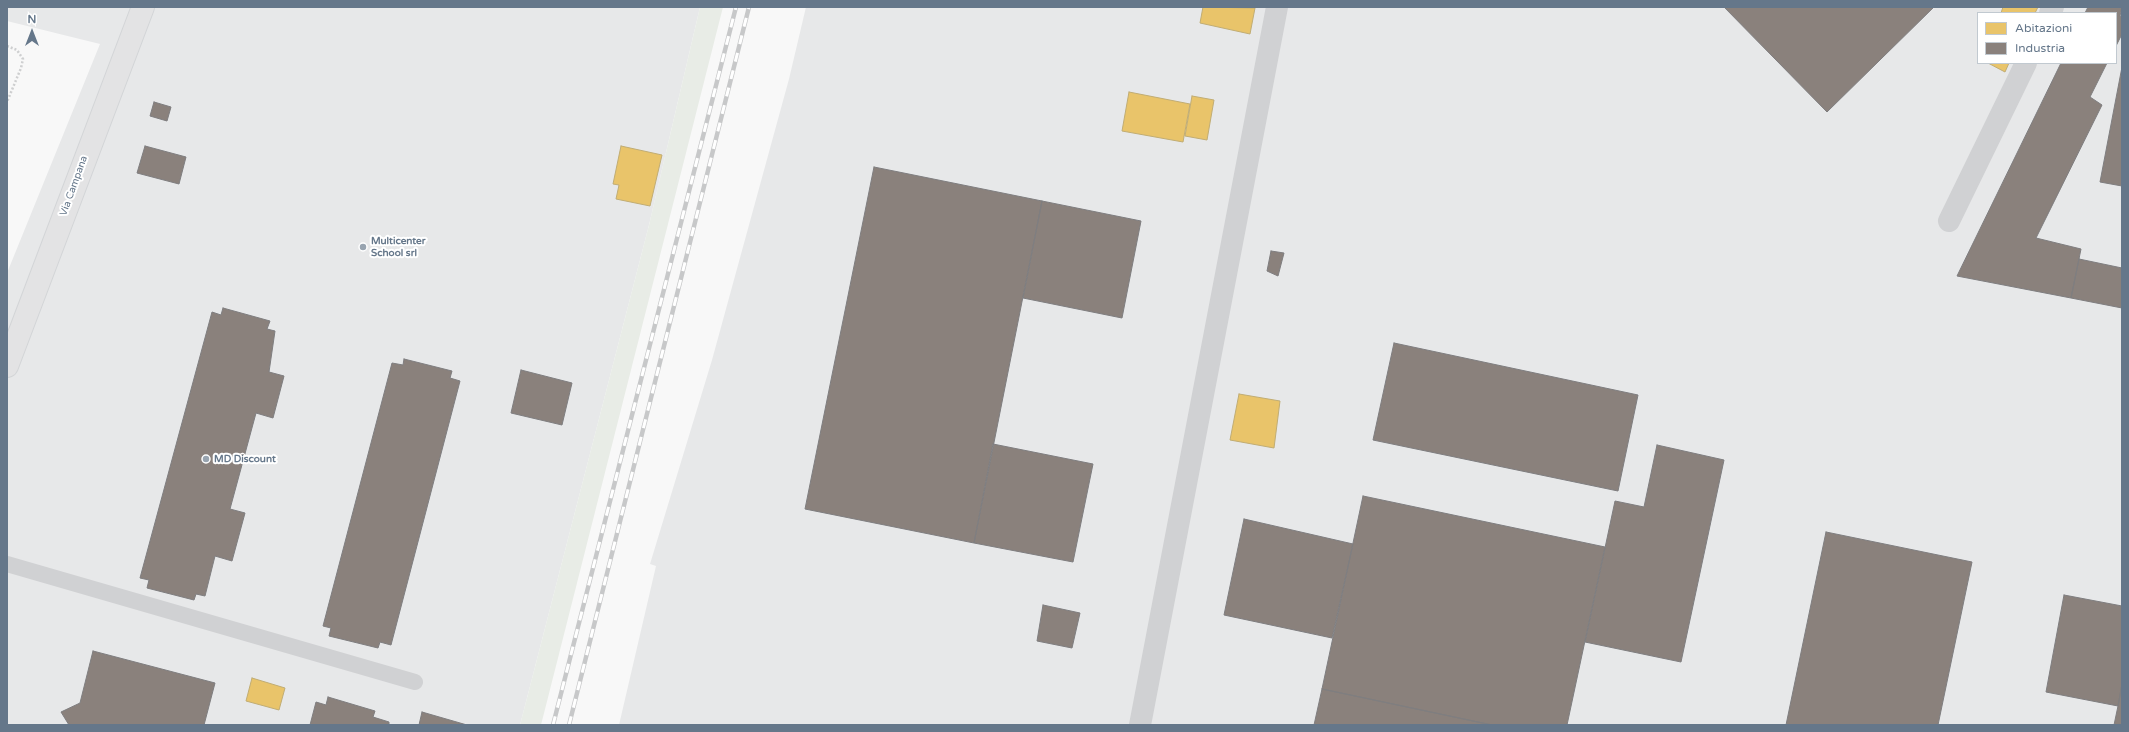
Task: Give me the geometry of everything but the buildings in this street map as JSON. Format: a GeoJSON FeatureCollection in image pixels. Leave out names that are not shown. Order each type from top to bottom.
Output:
{"type":"FeatureCollection","features":[{"type":"Feature","properties":{"kind":"street","name":"Via Campana"},"geometry":{"type":"LineString","coordinates":[[7,366],[143,7]]}},
{"type":"Feature","properties":{"kind":"street"},"geometry":{"type":"LineString","coordinates":[[1140,725],[1277,7]]}},
{"type":"Feature","properties":{"kind":"street"},"geometry":{"type":"LineString","coordinates":[[1949,221],[2026,64]]}},
{"type":"Feature","properties":{"kind":"lane"},"geometry":{"type":"LineString","coordinates":[[7,564],[415,682]]}},
{"type":"Feature","properties":{"kind":"path"},"geometry":{"type":"LineString","coordinates":[[7,46],[17,50],[23,58],[21,68],[7,102]]}},
{"type":"Feature","properties":{"kind":"shaded area"},"geometry":{"type":"Polygon","coordinates":[[[7,7],[700,7],[649,225],[520,725],[7,725],[7,273],[100,44],[7,21],[7,7]]]}},
{"type":"Feature","properties":{"kind":"shaded area"},"geometry":{"type":"Polygon","coordinates":[[[700,7],[723,7],[541,725],[520,725],[649,225],[700,7]]]}},
{"type":"Feature","properties":{"kind":"shaded area"},"geometry":{"type":"Polygon","coordinates":[[[806,7],[2122,7],[2122,725],[619,725],[656,566],[650,564],[712,360],[789,79],[806,7]]]}},
{"type":"Feature","properties":{"kind":"railway"},"geometry":{"type":"LineString","coordinates":[[553,725],[736,7]]}},
{"type":"Feature","properties":{"kind":"railway"},"geometry":{"type":"LineString","coordinates":[[569,725],[749,7]]}},
{"type":"Feature","properties":{"kind":"place","name":"Multicenter School srl"},"geometry":{"type":"Point","coordinates":[363,247]}},
{"type":"Feature","properties":{"kind":"place","name":"MD Discount"},"geometry":{"type":"Point","coordinates":[206,459]}}]}
